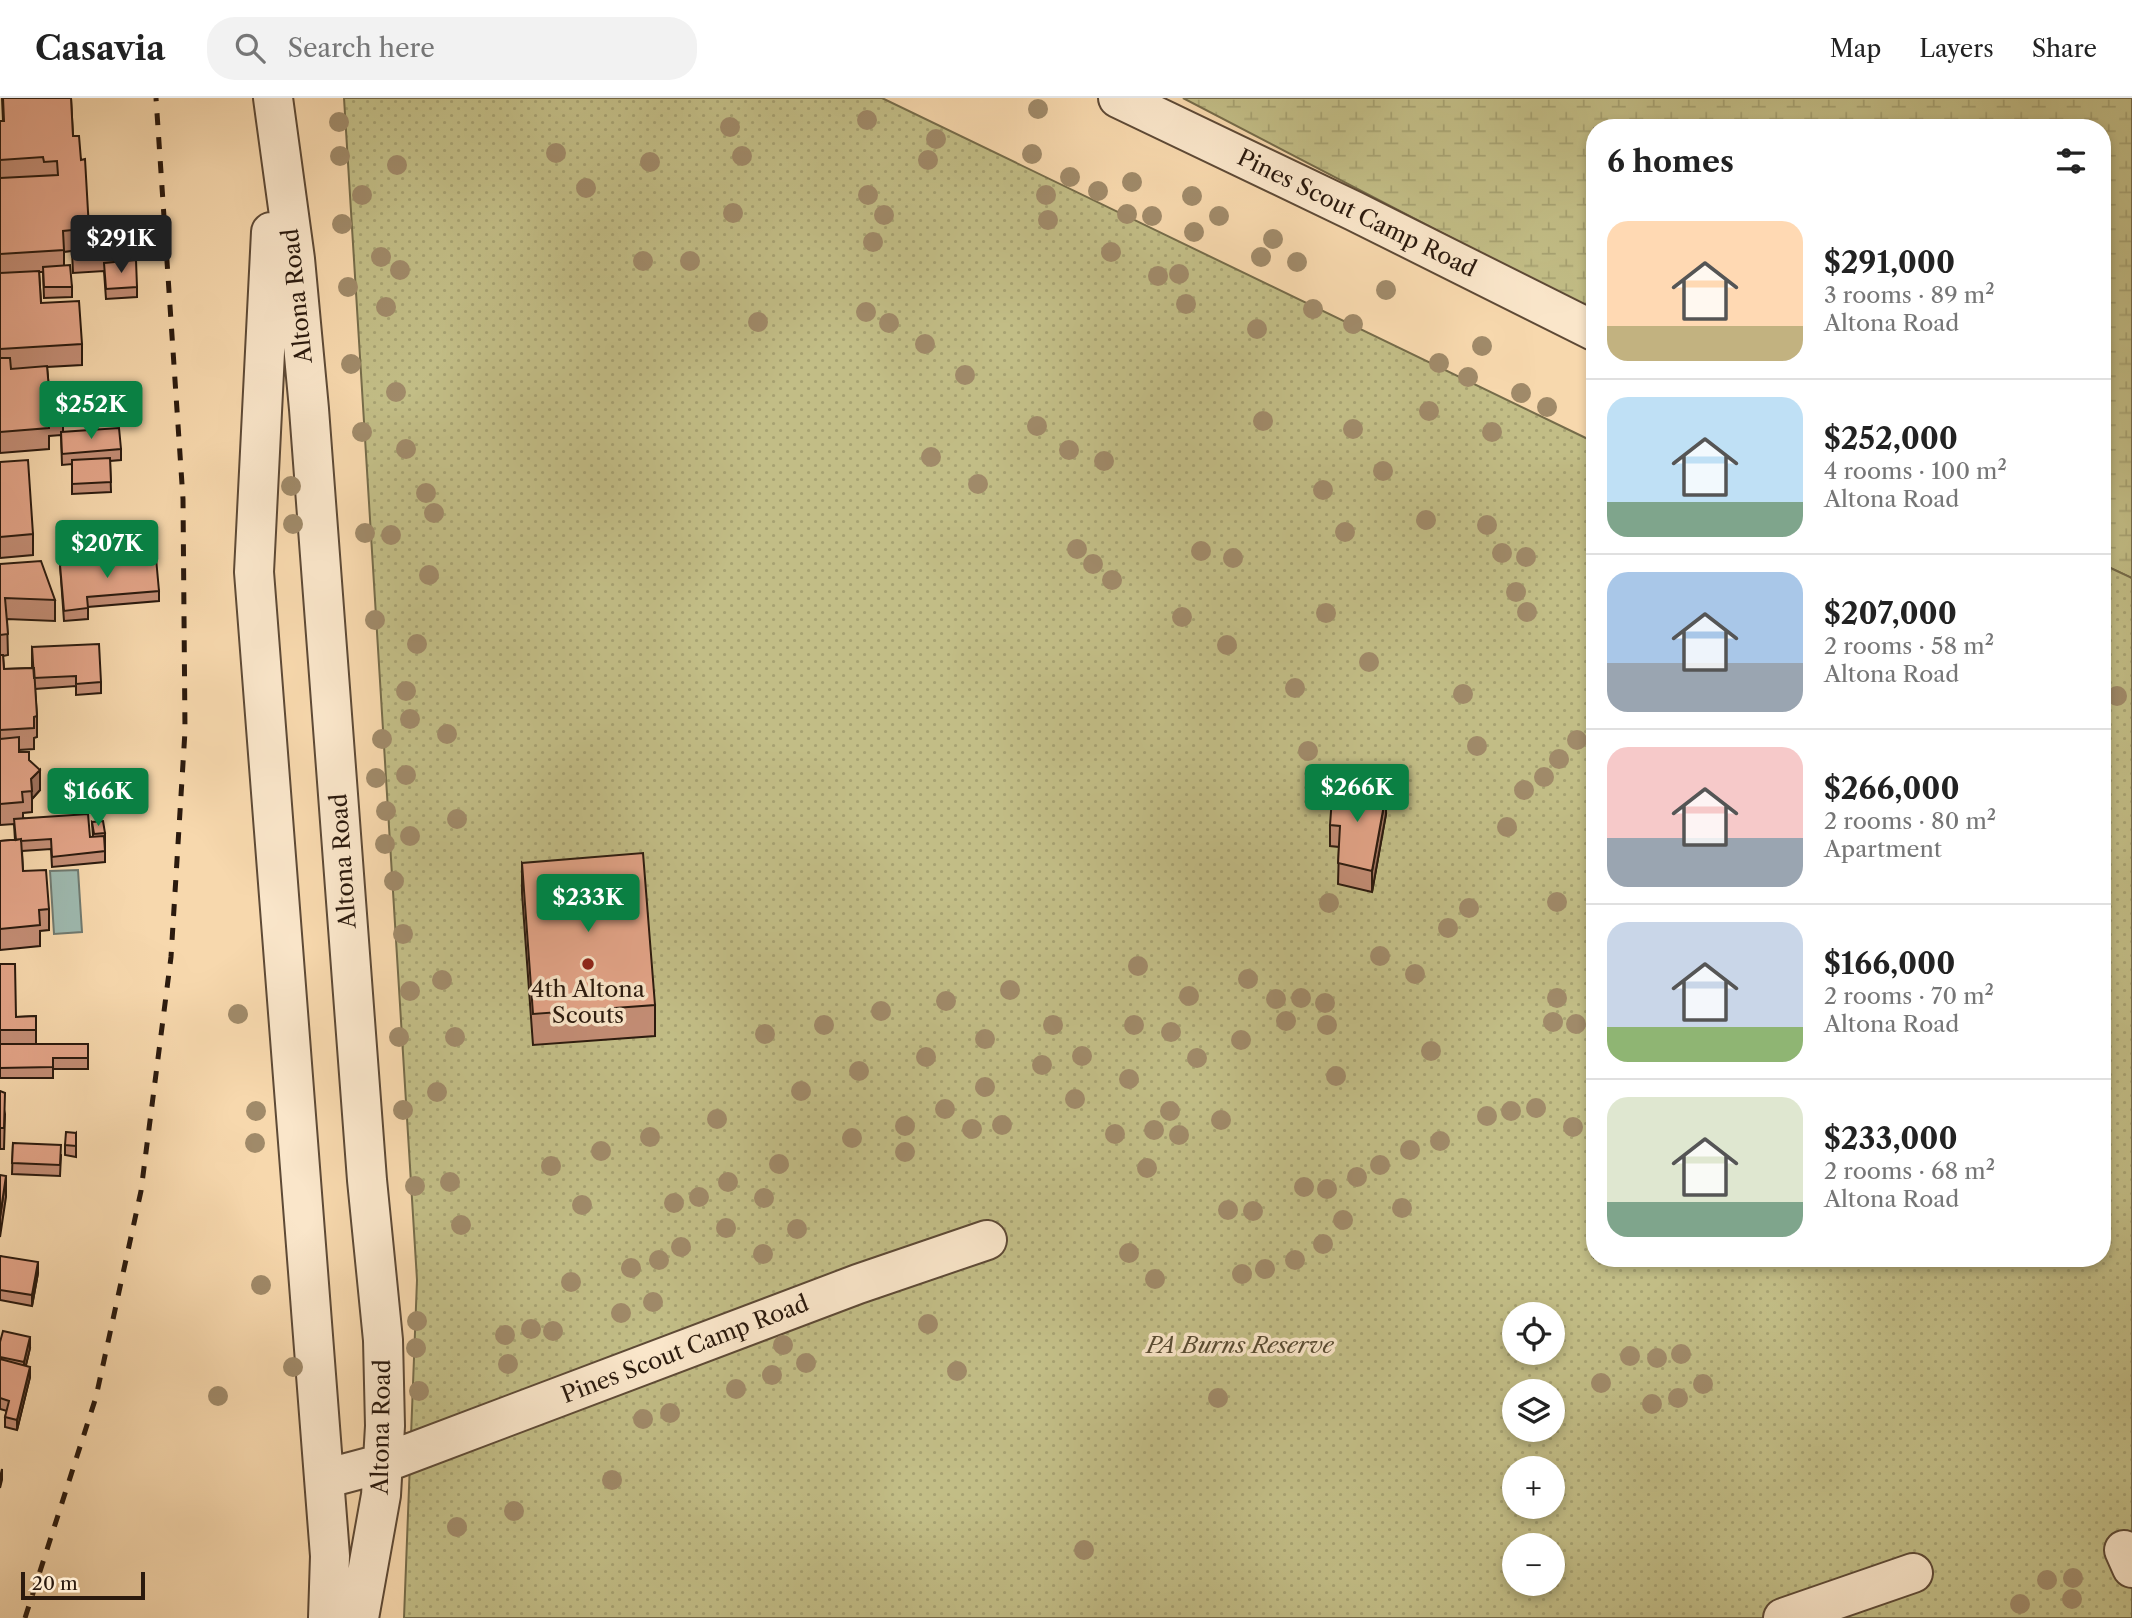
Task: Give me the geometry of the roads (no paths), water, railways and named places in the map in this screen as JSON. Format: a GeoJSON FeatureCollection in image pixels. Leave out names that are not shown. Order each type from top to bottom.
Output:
{"type":"FeatureCollection","features":[{"type":"Feature","properties":{"kind":"street","name":"Pines Scout Camp Road"},"geometry":{"type":"LineString","coordinates":[[1118,98],[1354,211],[1586,327]]}},
{"type":"Feature","properties":{"kind":"street","name":"Altona Road"},"geometry":{"type":"LineString","coordinates":[[273,101],[295,259],[309,409],[362,1112],[383,1339],[384,1463],[371,1567],[359,1618]]}},
{"type":"Feature","properties":{"kind":"street","name":"Altona Road"},"geometry":{"type":"LineString","coordinates":[[273,101],[270,281],[254,572],[324,1479],[331,1587],[328,1618]]}},
{"type":"Feature","properties":{"kind":"street","name":"Pines Scout Camp Road"},"geometry":{"type":"LineString","coordinates":[[324,1479],[384,1463],[858,1284],[987,1240]]}},
{"type":"Feature","properties":{"kind":"street"},"geometry":{"type":"LineString","coordinates":[[1783,1618],[1913,1573]]}},
{"type":"Feature","properties":{"kind":"railway"},"geometry":{"type":"LineString","coordinates":[[25,1618],[96,1397],[141,1191],[171,957],[185,731],[183,499],[156,98]]}},
{"type":"Feature","properties":{"kind":"place","name":"4th Altona Scouts"},"geometry":{"type":"Point","coordinates":[588,964]}},
{"type":"Feature","properties":{"kind":"park label","name":"PA Burns Reserve"},"geometry":{"type":"Point","coordinates":[1240,1345]}}]}
